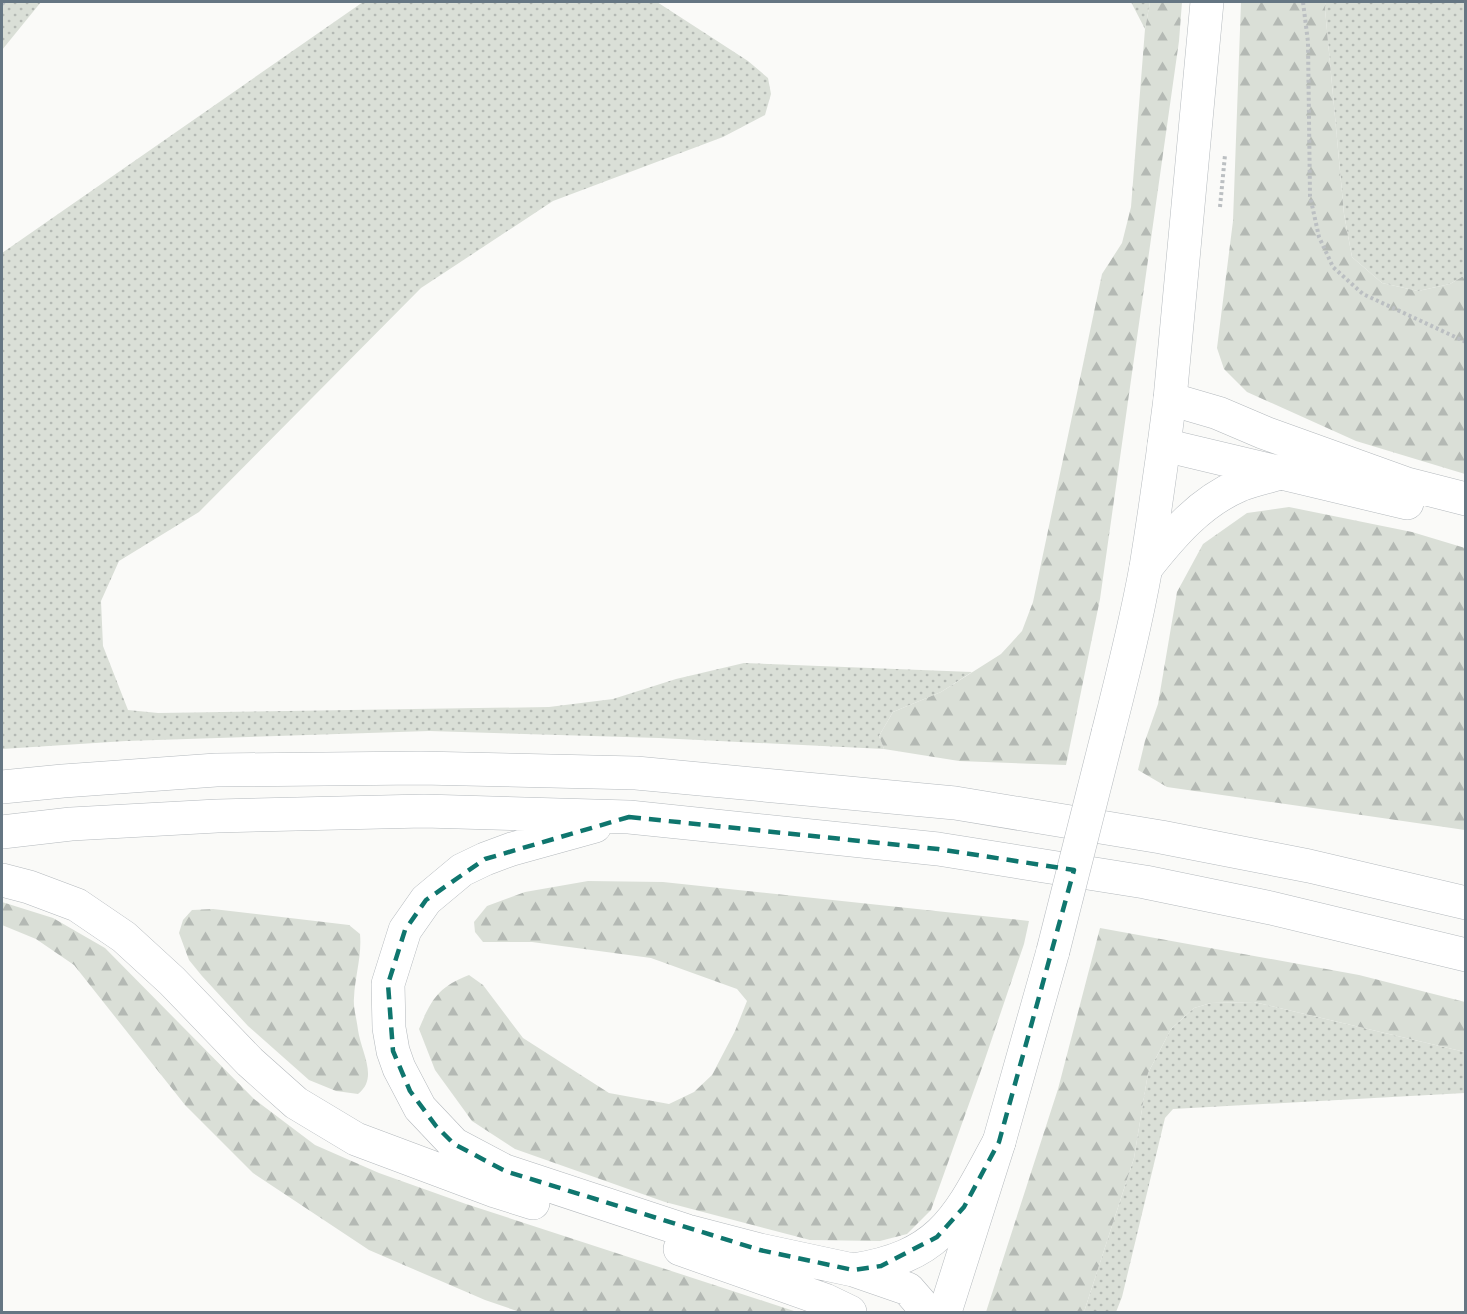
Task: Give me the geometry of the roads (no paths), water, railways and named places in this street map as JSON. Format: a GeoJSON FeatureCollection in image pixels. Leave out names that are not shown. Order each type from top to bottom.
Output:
{"type":"FeatureCollection","features":[{"type":"Feature","properties":{"kind":"main road"},"geometry":{"type":"LineString","coordinates":[[945,1312],[999,1142],[1053,951],[1128,654],[1146,568],[1170,399],[1207,2]]}},
{"type":"Feature","properties":{"kind":"main road"},"geometry":{"type":"LineString","coordinates":[[1170,399],[1218,413],[1265,433],[1407,484],[1466,499]]}},
{"type":"Feature","properties":{"kind":"main road"},"geometry":{"type":"LineString","coordinates":[[1164,446],[1466,519]]}},
{"type":"Feature","properties":{"kind":"main road"},"geometry":{"type":"LineString","coordinates":[[1146,568],[1177,529],[1206,504],[1240,485],[1281,473]]}},
{"type":"Feature","properties":{"kind":"main road"},"geometry":{"type":"LineString","coordinates":[[2,787],[216,771],[421,768],[647,774],[966,804],[1161,837],[1309,866],[1466,903]]}},
{"type":"Feature","properties":{"kind":"main road"},"geometry":{"type":"LineString","coordinates":[[2,832],[71,824],[275,814],[424,811],[629,817],[938,849],[1145,882],[1271,908],[1466,955]]}},
{"type":"Feature","properties":{"kind":"main road"},"geometry":{"type":"LineString","coordinates":[[629,817],[512,849],[485,859],[462,870],[426,900],[405,930],[388,984],[387,1006],[393,1051],[420,1108],[454,1144],[505,1171],[687,1231],[760,1250],[853,1270],[908,1289],[928,1312]]}},
{"type":"Feature","properties":{"kind":"main road"},"geometry":{"type":"LineString","coordinates":[[2,880],[29,887],[77,905],[124,937],[172,981],[250,1062],[297,1103],[356,1139],[495,1191],[709,1260],[825,1300],[850,1312]]}},
{"type":"Feature","properties":{"kind":"main road"},"geometry":{"type":"LineString","coordinates":[[853,1270],[881,1266],[909,1255],[937,1238],[964,1207],[999,1142]]}}]}
